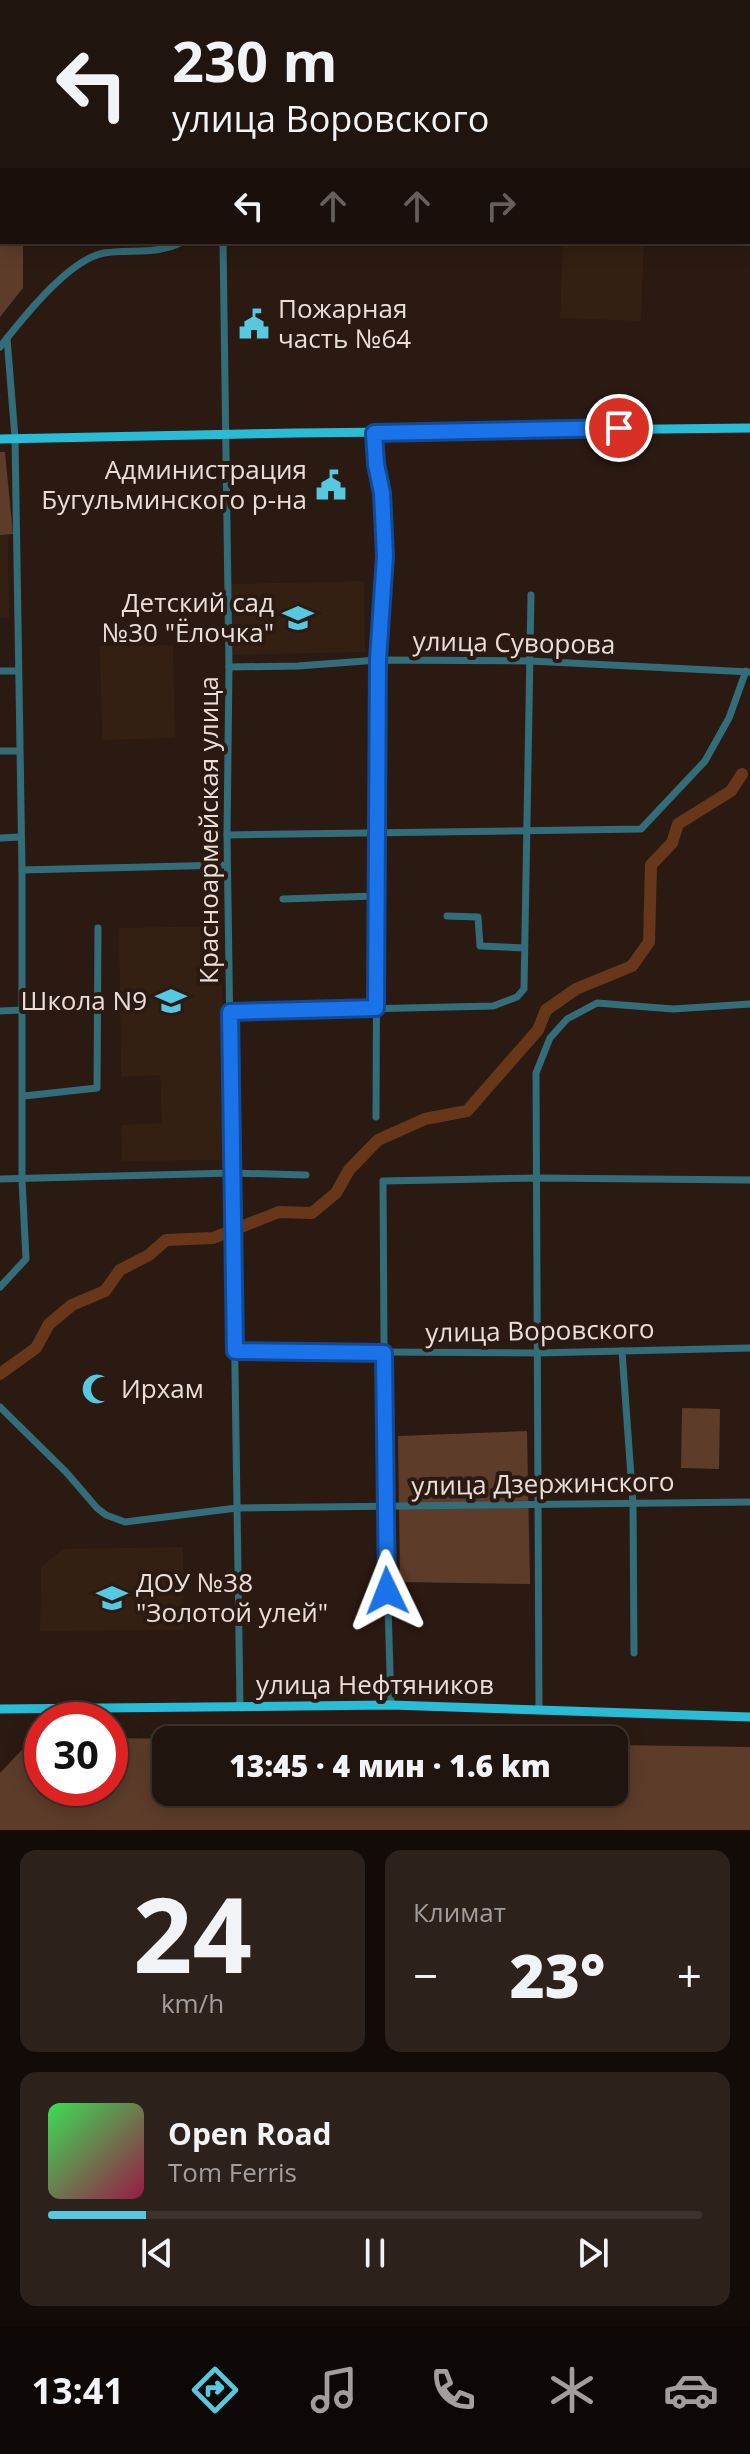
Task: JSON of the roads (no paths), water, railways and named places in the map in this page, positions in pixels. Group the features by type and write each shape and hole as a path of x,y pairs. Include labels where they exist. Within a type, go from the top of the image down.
{"main road":[{"path":"0,439 750,428"},
{"name":"улица Нефтяников","path":"0,1709 391,1705 750,1717"}],"street":[{"path":"0,347 78,262 104,253 171,248 178,244"},
{"name":"Красноармейская улица","path":"223,244 229,667 227,865 240,1706"},
{"path":"0,1287 26,1259 22,1180 22,870 15,438 7,338"},
{"path":"374,433 382,493 385,556 378,660 376,1117"},
{"path":"230,1012 493,1006 517,997 524,989 531,595"},
{"name":"улица Суворова","path":"229,667 378,660 530,661 748,671"},
{"path":"0,671 18,671"},
{"path":"227,835 641,829 705,761 729,718 748,671"},
{"path":"0,751 19,751"},
{"path":"0,838 21,837"},
{"path":"22,870 227,865"},
{"path":"283,899 376,896"},
{"path":"447,916 478,917 480,946 524,948"},
{"path":"24,1096 97,1088 98,928"},
{"path":"539,1708 536,1073 550,1038 567,1019 597,1003 673,1009 750,1004"},
{"path":"0,1011 22,1010"},
{"path":"0,1179 232,1173 306,1175"},
{"path":"391,1705 385,1506 383,1181 537,1178 750,1180"},
{"name":"улица Воровского","path":"235,1351 537,1353 750,1348"},
{"path":"622,1351 633,1504 634,1653"},
{"name":"улица Дзержинского","path":"0,1407 66,1472 97,1508 125,1522 237,1508 750,1502"}],"waterway":[{"path":"0,1374 36,1348 49,1324 72,1305 105,1291 120,1270 149,1255 166,1240 213,1238 279,1212 312,1213 336,1193 349,1170 378,1140 425,1119 467,1111 538,1030 546,1010 576,989 632,966 649,942 651,865 672,843 678,824 731,791 742,774"}],"place":[{"name":"Пожарная часть №64","path":"254,324"},
{"name":"Администрация Бугульминского р-на","path":"331,485"},
{"name":"Детский сад №30 \"Ёлочка\"","path":"298,618"},
{"name":"Школа N9","path":"171,1001"},
{"name":"Ирхам","path":"97,1389"},
{"name":"ДОУ №38 \"Золотой улей\"","path":"112,1598"}]}
